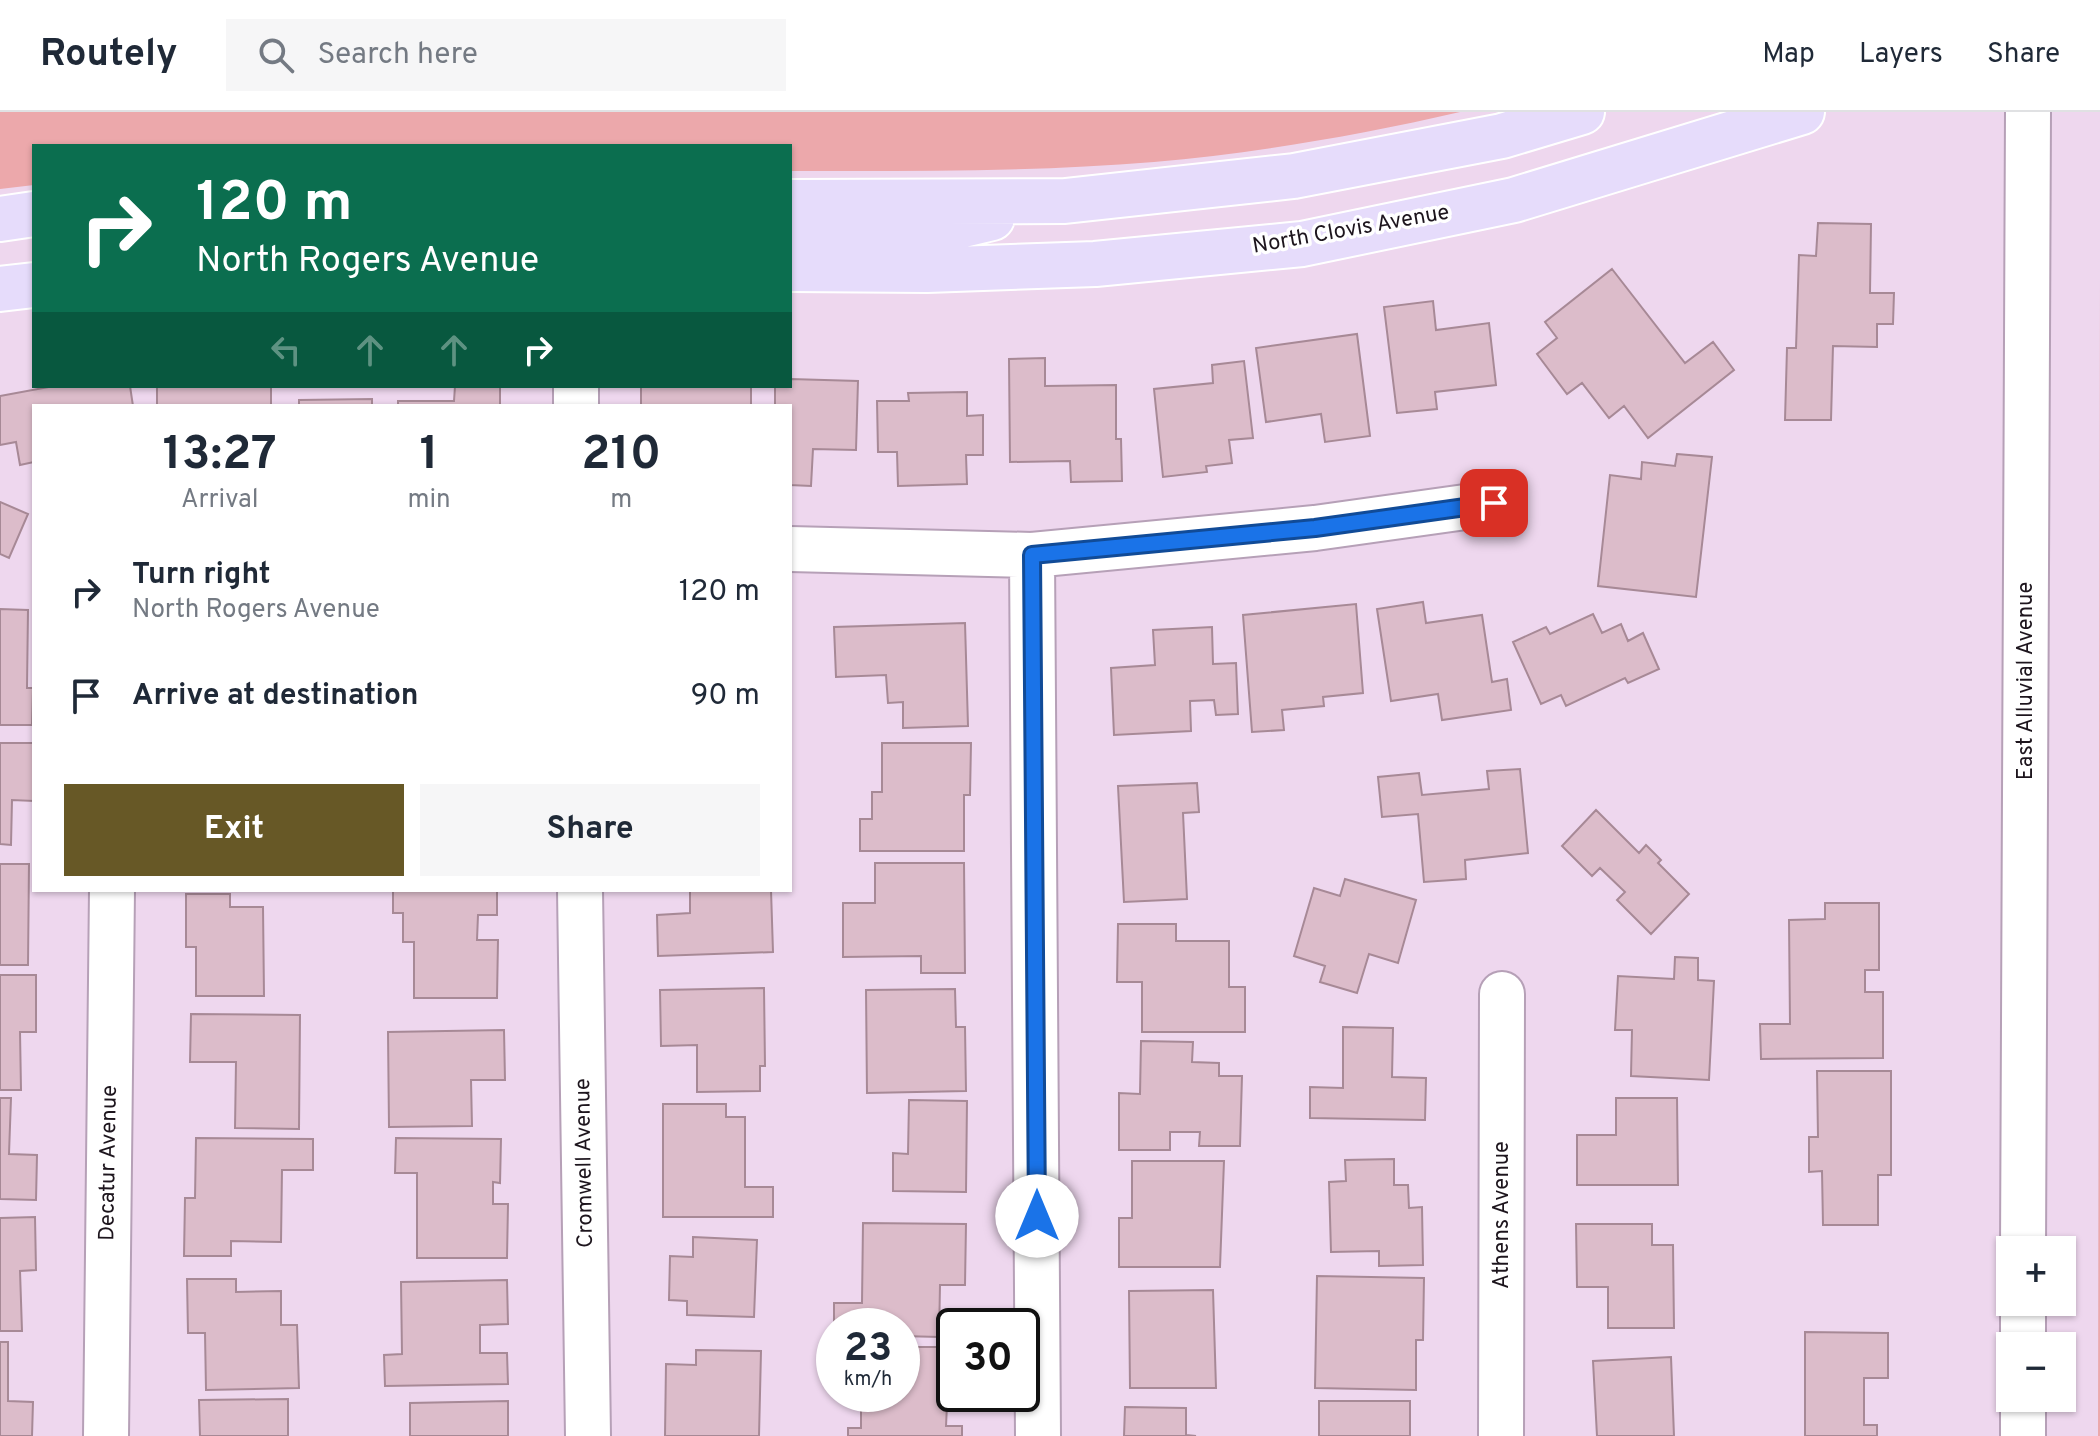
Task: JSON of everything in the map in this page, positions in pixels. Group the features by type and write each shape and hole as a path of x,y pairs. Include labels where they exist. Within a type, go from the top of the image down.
{"main road":[{"path":"792,202 1065,201 1294,176 1502,136 1582,112"},
{"name":"North Clovis Avenue","path":"792,269 927,270 1095,264 1302,244 1514,200 1802,112"},
{"path":"792,235 929,233 1065,201"},
{"path":"0,219 32,214"},
{"path":"0,289 32,285"}],"street":[{"name":"East Alluvial Avenue","path":"2023,1236 2028,112"},
{"path":"792,549 1032,555 1315,528 1494,503"},
{"path":"1032,555 1038,1436"},
{"name":"Decatur Avenue","path":"106,1436 112,892"},
{"name":"Cromwell Avenue","path":"580,892 588,1436"},
{"name":"Athens Avenue","path":"1501,1436 1502,994"},
{"path":"2023,1412 2023,1436"}],"shaded area":[{"path":"0,112 1460,112 1346,136 1231,154 1154,162 1018,169 792,171 792,144 32,144 32,185 0,189"},
{"path":"2100,277 2100,1436 2098,1436"}],"building":[{"path":"1818,223 1871,224 1870,293 1894,293 1893,324 1877,324 1877,347 1833,346 1831,420 1785,420 1787,348 1796,348 1799,255 1816,256"},
{"path":"1612,269 1685,363 1713,342 1734,370 1648,438 1624,406 1609,418 1582,383 1567,394 1537,354 1557,338 1545,322"},
{"path":"1433,301 1436,330 1489,323 1496,385 1435,392 1437,409 1397,413 1384,307"},
{"path":"1357,334 1370,436 1325,442 1321,414 1266,422 1256,348"},
{"path":"1045,358 1045,386 1116,385 1116,439 1121,439 1122,481 1071,482 1070,461 1010,462 1009,359"},
{"path":"1244,361 1253,438 1229,440 1232,463 1206,466 1207,472 1163,477 1154,389 1213,383 1212,365"},
{"path":"792,379 858,381 856,450 813,449 811,486 792,485 792,404 775,404 775,388 792,388"},
{"path":"43,388 130,388 133,404 32,404 32,462 20,465 16,442 0,445 0,396"},
{"path":"157,388 271,388 271,404 157,404"},
{"path":"455,388 500,388 500,404 398,404 398,401 454,401"},
{"path":"641,388 751,388 751,404 641,404"},
{"path":"967,392 967,416 983,415 983,455 966,455 967,484 898,486 897,452 878,452 877,401 909,401 908,393"},
{"path":"372,399 372,404 299,404 299,400"},
{"path":"1677,454 1712,457 1696,597 1598,586 1610,475 1641,479 1642,462 1675,466"},
{"path":"0,502 28,514 9,558 0,554"},
{"path":"1423,602 1426,623 1482,615 1492,682 1507,679 1511,710 1442,720 1438,694 1391,701 1377,609"},
{"path":"1356,604 1363,693 1323,697 1324,706 1282,710 1284,730 1252,732 1243,615"},
{"path":"0,609 28,610 27,688 32,688 32,725 0,725"},
{"path":"1593,614 1602,633 1621,624 1628,641 1643,633 1659,669 1628,683 1625,678 1566,706 1561,695 1541,704 1513,642 1546,627 1550,634"},
{"path":"965,623 968,726 903,728 903,702 888,703 886,675 836,677 834,627"},
{"path":"1212,627 1213,664 1236,663 1238,714 1216,715 1214,700 1190,701 1191,731 1114,735 1111,668 1155,665 1153,630"},
{"path":"0,743 32,743 32,801 12,800 11,845 0,844"},
{"path":"882,743 971,743 970,795 964,795 964,851 860,851 860,819 872,819 872,792 882,792"},
{"path":"1520,769 1528,853 1465,860 1466,879 1424,882 1418,814 1382,817 1378,777 1419,773 1422,795 1489,789 1487,771"},
{"path":"1197,783 1199,812 1183,813 1187,899 1124,902 1118,786"},
{"path":"1596,810 1639,853 1646,845 1661,860 1658,863 1689,894 1651,934 1617,900 1625,892 1600,868 1592,876 1562,846"},
{"path":"875,863 964,863 965,973 921,973 921,956 843,957 843,903 875,903"},
{"path":"0,864 29,864 28,965 0,965"},
{"path":"1345,879 1416,900 1398,963 1369,954 1357,993 1320,982 1325,966 1294,956 1314,888 1340,896"},
{"path":"393,892 497,892 497,915 478,915 477,940 498,940 497,998 414,998 414,942 403,942 403,913 393,913"},
{"path":"690,892 771,892 773,952 658,956 657,915 690,913"},
{"path":"186,894 230,894 230,907 263,907 264,996 196,996 196,947 186,947"},
{"path":"1825,903 1879,903 1879,970 1865,970 1865,992 1883,992 1883,1058 1761,1059 1760,1024 1790,1024 1789,920 1825,919"},
{"path":"1118,924 1176,924 1176,941 1229,941 1229,987 1245,987 1245,1032 1142,1032 1142,982 1117,982"},
{"path":"1675,957 1698,958 1698,980 1714,981 1709,1080 1631,1076 1632,1030 1615,1030 1618,976 1674,979"},
{"path":"0,975 36,975 36,1032 20,1032 21,1090 0,1090"},
{"path":"764,988 765,1066 760,1066 760,1091 697,1092 697,1045 661,1046 660,990"},
{"path":"955,989 956,1027 965,1027 966,1091 867,1093 866,990"},
{"path":"191,1014 300,1015 299,1129 235,1128 236,1062 190,1062"},
{"path":"1343,1027 1393,1028 1392,1077 1426,1078 1425,1120 1310,1118 1310,1087 1343,1088"},
{"path":"504,1030 505,1080 471,1080 472,1126 389,1127 388,1032"},
{"path":"1141,1041 1193,1042 1192,1062 1219,1063 1219,1076 1242,1076 1240,1146 1199,1146 1200,1132 1170,1132 1170,1150 1119,1150 1119,1093 1140,1094"},
{"path":"1817,1071 1891,1071 1891,1175 1878,1175 1878,1225 1823,1225 1822,1171 1809,1172 1809,1137 1818,1137"},
{"path":"0,1098 11,1098 9,1154 37,1155 36,1200 0,1199"},
{"path":"1616,1098 1677,1098 1678,1185 1577,1185 1577,1135 1616,1135"},
{"path":"909,1100 967,1101 966,1192 893,1191 893,1153 908,1154"},
{"path":"663,1104 726,1104 726,1117 745,1117 745,1187 773,1187 773,1217 663,1217"},
{"path":"196,1138 313,1139 313,1170 282,1170 281,1242 231,1241 231,1256 184,1256 185,1198 195,1198"},
{"path":"396,1138 501,1139 500,1183 493,1182 493,1204 508,1204 507,1258 417,1258 417,1173 395,1173"},
{"path":"1394,1159 1394,1185 1408,1185 1409,1208 1422,1207 1423,1265 1379,1266 1379,1251 1331,1252 1329,1182 1346,1181 1345,1160"},
{"path":"1132,1161 1224,1161 1220,1267 1119,1267 1119,1218 1132,1218"},
{"path":"35,1217 36,1270 20,1271 22,1331 0,1331 0,1218"},
{"path":"863,1223 966,1224 965,1285 940,1285 936,1337 920,1336 920,1308 834,1308 834,1303 862,1303"},
{"path":"1576,1224 1652,1224 1652,1245 1673,1245 1674,1328 1608,1328 1608,1287 1577,1287"},
{"path":"693,1237 757,1240 754,1317 687,1315 687,1301 669,1300 670,1256 693,1257"},
{"path":"1317,1276 1424,1278 1423,1340 1416,1340 1416,1390 1315,1388"},
{"path":"187,1279 236,1279 236,1292 281,1291 281,1325 297,1325 299,1388 206,1390 205,1333 188,1333"},
{"path":"507,1280 508,1324 480,1325 480,1353 507,1353 508,1384 385,1386 384,1355 402,1354 401,1282"},
{"path":"1213,1290 1216,1388 1130,1388 1129,1291"},
{"path":"1805,1332 1888,1333 1888,1378 1864,1378 1864,1425 1877,1425 1877,1436 1805,1436"},
{"path":"0,1342 8,1342 8,1401 33,1402 32,1436 0,1436"},
{"path":"920,1347 936,1347 936,1412 947,1412 946,1426 962,1426 962,1436 848,1436 848,1428 861,1428 861,1412 920,1412"},
{"path":"696,1350 761,1351 759,1436 665,1436 666,1364 696,1365"},
{"path":"1671,1357 1674,1436 1597,1436 1593,1361"},
{"path":"288,1399 288,1436 200,1436 199,1400"},
{"path":"508,1401 508,1436 410,1436 410,1403"},
{"path":"1319,1401 1410,1401 1410,1436 1319,1436"},
{"path":"1125,1407 1186,1408 1186,1435 1196,1436 1124,1436"}],"route":[{"path":"1037,1216 1032,555 1315,528 1494,503"}]}
